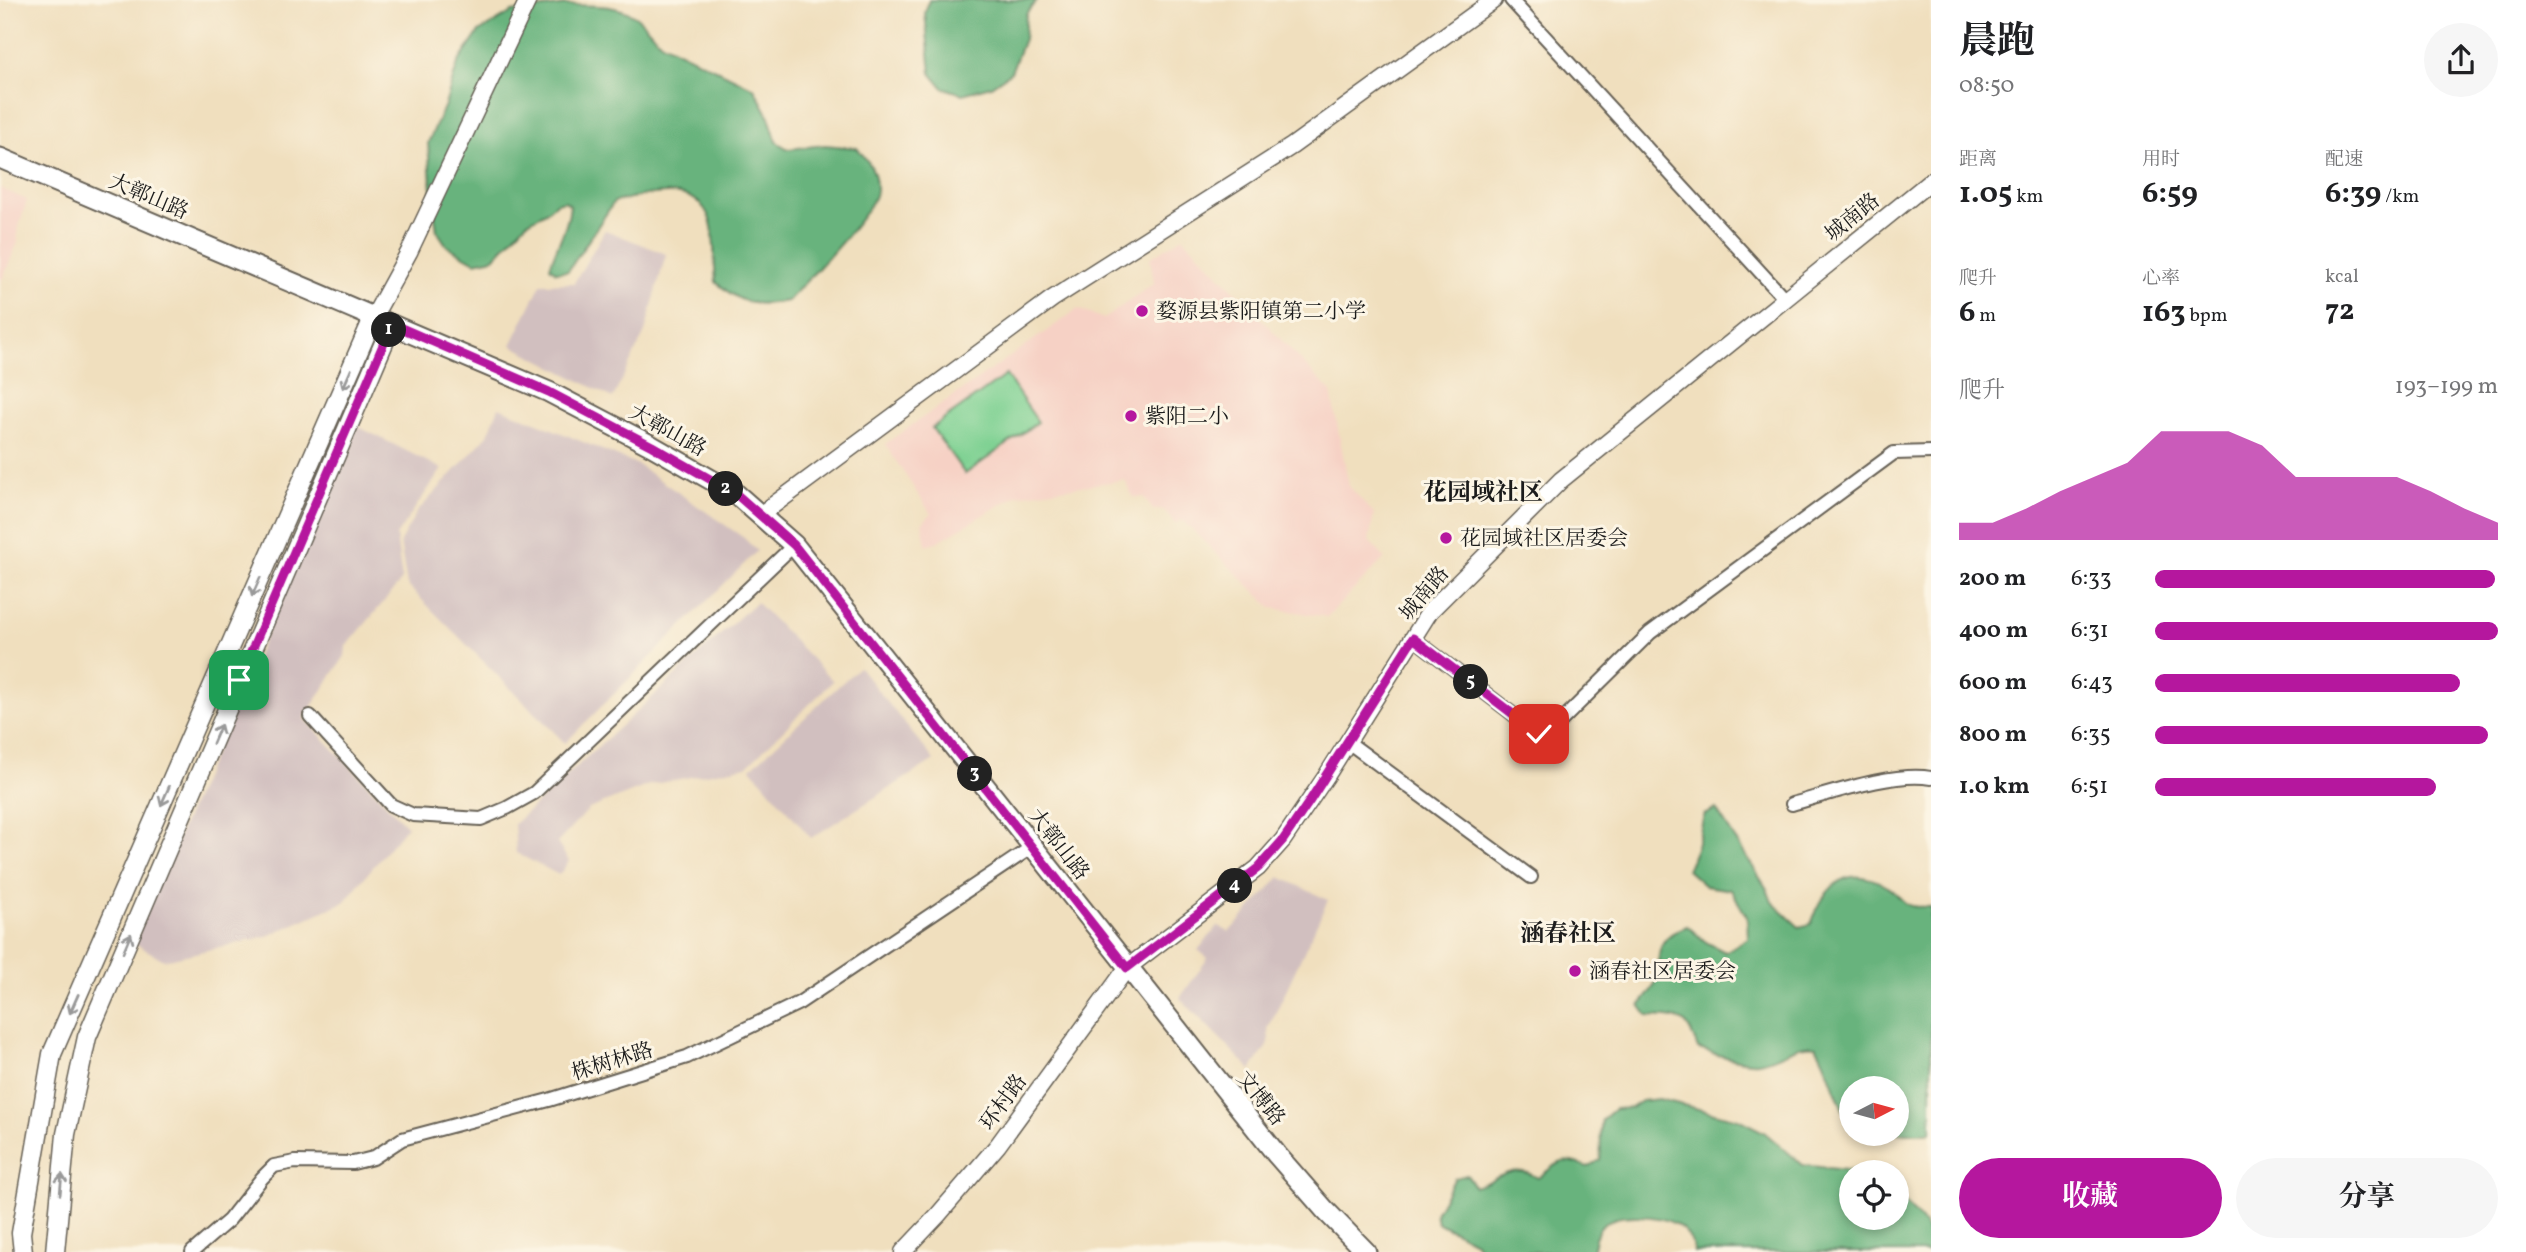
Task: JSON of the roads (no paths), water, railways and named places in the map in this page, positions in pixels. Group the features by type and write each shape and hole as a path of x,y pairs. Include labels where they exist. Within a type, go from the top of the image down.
{"main road":[{"name":"大鄣山路","path":"0,158 561,398 736,494 794,545 1127,968"},
{"path":"23,1252 21,1233 52,1054 383,320"},
{"path":"55,1252 66,1134 87,1037 383,320"},
{"name":"文博路","path":"1127,968 1277,1154 1325,1210 1366,1252"}],"street":[{"path":"383,320 409,252 528,0"},
{"path":"760,515 1052,299 1292,146 1494,0"},
{"path":"1511,0 1785,299"},
{"name":"城南路","path":"1127,968 1258,868 1283,840 1430,611 1561,480 1931,181"},
{"path":"1413,638 1539,734 1548,734 1650,633 1849,486 1894,453 1931,452"},
{"path":"310,716 391,805 413,815 481,818 508,808 534,793 794,545"},
{"path":"1348,742 1531,877"},
{"path":"1792,804 1878,782 1923,776 1931,778"},
{"name":"株树林路","path":"192,1252 229,1220 274,1166 295,1162 354,1163 373,1158 402,1139 549,1100 687,1057 799,1003 1032,847"},
{"name":"环村路","path":"902,1252 998,1145 1127,968"}],"place":[{"name":"婺源县紫阳镇第二小学","path":"1142,311"},
{"name":"紫阳二小","path":"1131,416"},
{"name":"花园域社区居委会","path":"1446,538"},
{"name":"涵春社区居委会","path":"1575,971"}],"district":[{"name":"花园域社区","path":"1483,492"},
{"name":"涵春社区","path":"1568,933"}]}
